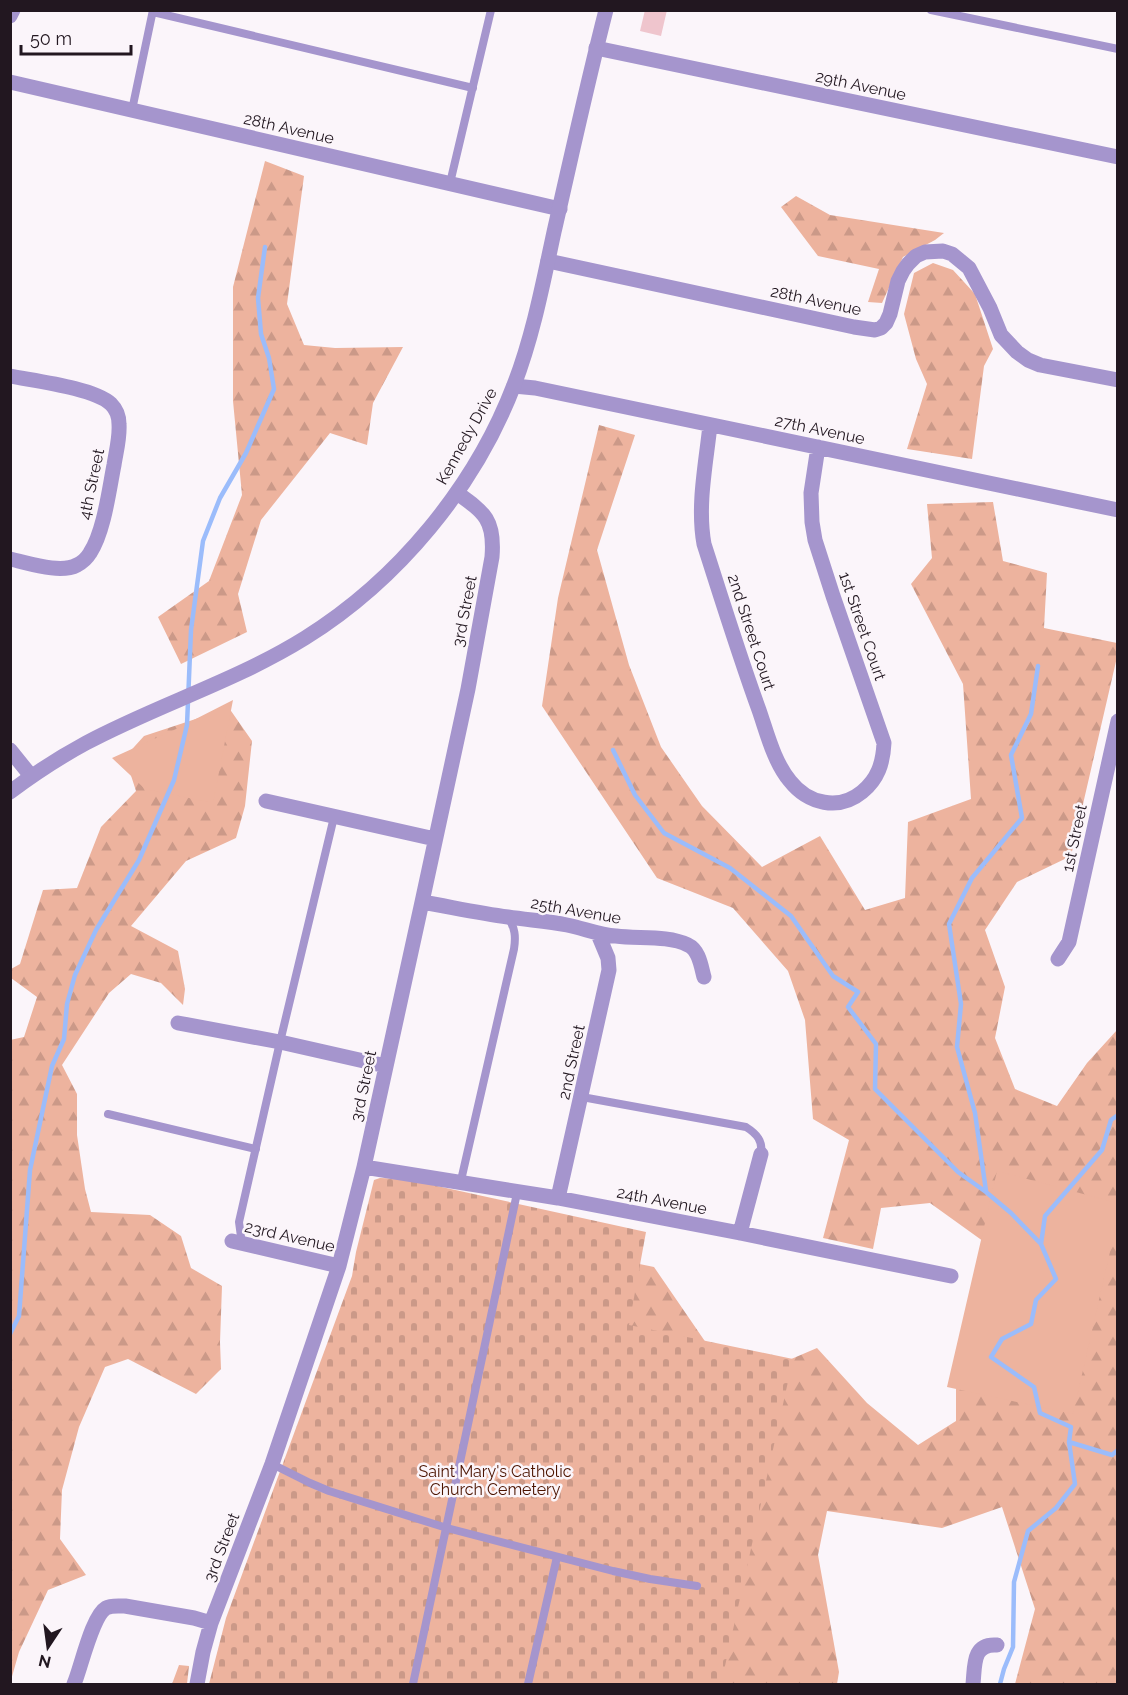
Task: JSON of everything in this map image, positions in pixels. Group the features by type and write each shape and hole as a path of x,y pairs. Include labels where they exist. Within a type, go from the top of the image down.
{"street":[{"path":"10,16 13,10"},
{"name":"Kennedy Drive","path":"10,792 31,776 84,744 261,663 306,638 384,577 420,540 457,493 498,423 514,386 548,261 606,10"},
{"name":"29th Avenue","path":"596,48 1118,157"},
{"name":"28th Avenue","path":"10,82 560,209"},
{"name":"28th Avenue","path":"548,261 875,330 886,323 898,281 908,264 916,256 926,252 943,251 952,254 969,268 1001,335 1017,352 1040,365 1118,380"},
{"name":"4th Street","path":"10,376 85,391 105,399 118,415 119,437 107,505 97,539 84,560 70,568 61,569 10,559"},
{"name":"27th Avenue","path":"514,386 535,388 1118,510"},
{"name":"2nd Street Court","path":"710,425 700,514 704,544 768,736 780,767 799,791 830,803 848,801"},
{"name":"1st Street Court","path":"818,447 811,493 815,540 884,743 882,765 876,776 867,788 848,801"},
{"name":"3rd Street","path":"197,1684 211,1623 272,1464 339,1266 364,1167 422,902 468,689 493,549 490,523 485,515 457,493"},
{"name":"1st Street","path":"1058,959 1069,942 1118,721"},
{"path":"10,750 31,776"},
{"path":"266,801 435,839"},
{"name":"25th Avenue","path":"422,902 568,925 598,934 618,937 652,937 689,945 699,959 704,977"},
{"name":"2nd Street","path":"558,1198 609,970 608,958 598,934"},
{"path":"178,1023 280,1042 386,1066"},
{"path":"740,1233 761,1154"},
{"name":"24th Avenue","path":"364,1167 558,1198 951,1276"},
{"name":"23rd Avenue","path":"237,1242 339,1266"},
{"path":"74,1684 96,1622 106,1608 134,1607 211,1623"},
{"path":"973,1684 979,1648 984,1645 997,1645"}],"lane":[{"path":"450,183 491,10"},
{"path":"931,10 1118,49"},
{"path":"132,110 153,11 473,88"},
{"path":"237,1242 239,1222 280,1042 334,817"},
{"path":"462,1183 514,949 516,936 508,917"},
{"path":"582,1097 746,1127 759,1137 762,1146 761,1154"},
{"path":"108,1114 256,1149"},
{"path":"413,1684 517,1192"},
{"path":"272,1464 329,1491 447,1528 650,1579 697,1586"},
{"path":"528,1684 557,1557"}],"green space":[{"path":"265,161 304,176 287,304 304,345 335,348 403,347 373,403 367,445 330,433 261,520 238,594 247,632 181,664 158,617 209,581 242,495 233,401 233,287"},
{"path":"796,196 830,215 944,233 903,257 882,303 868,302 879,269 818,256 781,207"},
{"path":"933,263 953,270 975,294 993,349 984,366 972,459 907,449 927,384 916,359 904,314 914,273"},
{"path":"599,425 635,435 597,550 629,665 661,747 702,806 762,867 820,836 865,910 905,898 908,822 971,799 963,684 911,584 932,558 927,504 993,502 1003,561 1047,573 1044,628 1117,643 1117,657 1071,856 1017,882 985,930 1005,987 995,1038 1015,1089 1057,1106 1087,1063 1117,1030 1117,1684 1015,1684 1035,1609 1002,1507 942,1528 827,1511 818,1555 839,1672 837,1684 689,1684 618,1392 620,1260 654,1267 713,1353 749,1377 817,1348 867,1403 918,1445 956,1421 956,1372 994,1249 930,1203 881,1208 873,1249 823,1238 849,1140 813,1119 805,1020 788,971 733,908 657,878 542,706 558,598"},
{"path":"233,700 213,803 145,789 112,758 176,729"},
{"path":"229,708 252,741 245,806 236,838 186,861 131,926 178,951 185,989 183,1005 161,983 131,974 109,993 62,1065 77,1094 77,1135 91,1212 150,1215 181,1236 191,1268 222,1286 221,1369 196,1394 128,1359 105,1367 79,1427 62,1490 60,1539 86,1575 48,1590 19,1652 11,1680 10,1040 24,1037 37,997 11,978 11,969 20,964 43,890 77,888 101,827 136,791 125,757 144,736"},
{"path":"997,1171 1117,1203 1117,1221 1073,1414 947,1387"},
{"name":"Saint Mary's Catholic Church Cemetery","path":"380,1178 405,1179 646,1232 629,1325 793,1359 721,1684 209,1684 226,1618 352,1276 374,1180"},
{"path":"179,1665 189,1666 187,1684 172,1684"}],"building":[{"path":"645,10 667,10 661,36 640,31"}],"waterway":[{"path":"10,1334 19,1316 30,1170 52,1066 64,1039 67,1004 75,975 96,930 139,860 174,780 187,725 191,630 203,541 220,498 246,453 274,389 269,358 261,334 258,298 265,247"},
{"path":"986,1191 975,1113 957,1047 961,1004 949,924 972,878 1022,818 1011,755 1031,714 1038,666"},
{"path":"613,750 635,795 664,833 730,868 791,916 833,976 858,992 848,1007 876,1044 875,1089 958,1172 1011,1213 1041,1244"},
{"path":"1000,1684 1013,1647 1014,1582 1028,1531 1056,1508 1075,1484 1069,1442 1071,1427 1040,1413 1034,1387 991,1357 1002,1339 1031,1324 1036,1300 1056,1279 1041,1244 1045,1216 1102,1150 1111,1120 1118,1115"},
{"path":"1069,1442 1112,1455 1118,1450"}]}
